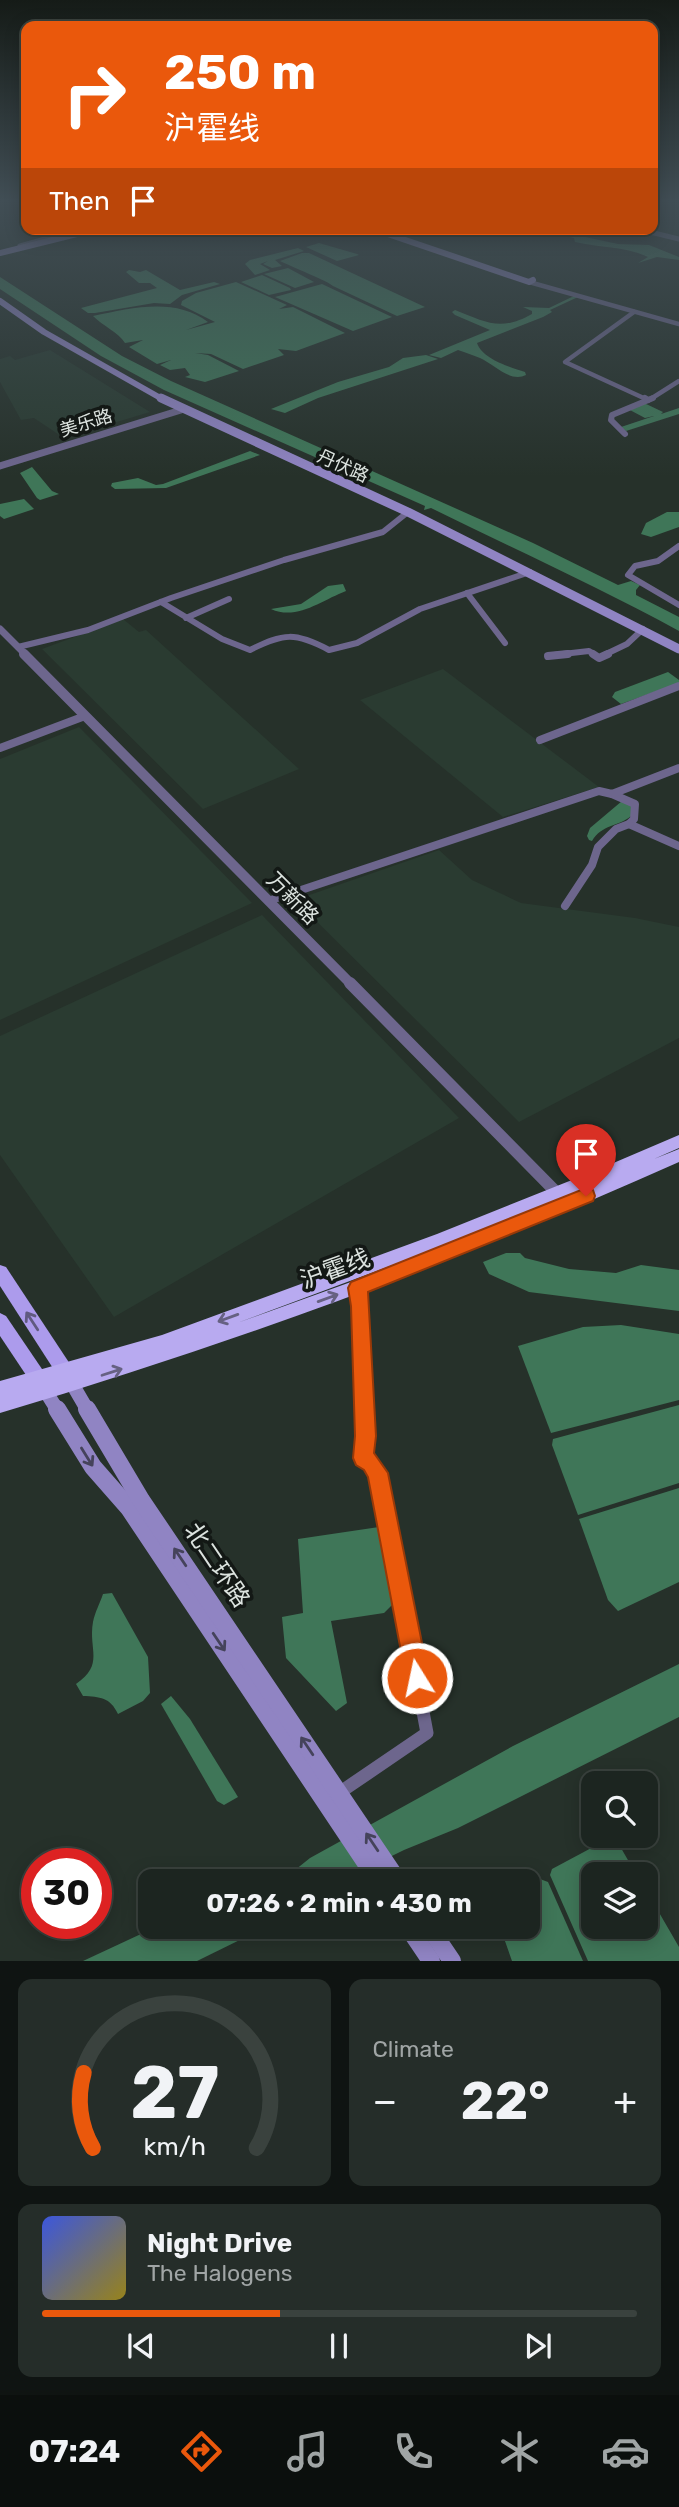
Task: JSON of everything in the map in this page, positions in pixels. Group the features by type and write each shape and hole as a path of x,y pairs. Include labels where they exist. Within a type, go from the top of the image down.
{"highway":[{"name":"沪霍线","path":"69,1378 443,1240 679,1141"},
{"name":"沪霍线","path":"0,1389 42,1385 226,1335 357,1288 612,1186 679,1155"},
{"name":"沪霍线","path":"0,1405 42,1385"}],"main road":[{"name":"丹伏路","path":"0,302 44,332 181,410 408,512 679,649"},
{"name":"北二环路","path":"0,1272 69,1378 141,1500 339,1802 372,1869"},
{"name":"北二环路","path":"0,1321 93,1467 129,1508 389,1869"},
{"path":"416,1939 431,1961"},
{"path":"437,1939 452,1961"}],"street":[{"path":"569,294 679,324"},
{"path":"634,312 565,362 648,400"},
{"path":"625,434 610,417 648,400 679,381"},
{"name":"美乐路","path":"0,466 181,410"},
{"path":"18,647 88,630 284,560 383,532 408,512"},
{"path":"679,546 658,561 635,566 628,575 679,605"},
{"path":"161,602 222,639 250,650 278,637 299,635 329,650 357,643 407,614 530,572"},
{"path":"467,593 505,643"},
{"path":"186,618 229,599"},
{"name":"万新路","path":"0,629 558,1194"},
{"path":"548,656 589,651 599,658 627,644 643,629"},
{"path":"540,740 679,686"},
{"path":"0,748 85,716"},
{"path":"612,793 679,768"},
{"path":"268,901 599,791 612,793 635,804 634,819 616,829 597,847 592,865 565,906"},
{"path":"629,824 679,846"},
{"path":"339,1802 427,1733 378,1473 371,1462 363,1458 366,1436 357,1288"}],"shaded area":[{"path":"7,294 26,294 122,356 171,381 533,543 618,585 631,581 640,585 636,595 679,617 679,631 431,508 424,510 425,506 164,390 101,356"},
{"path":"136,294 187,294 170,304 154,303 95,313 88,313 81,308"},
{"path":"195,294 262,294 287,305 279,309 293,307 345,333 296,351 278,349 284,355 243,369 211,354 195,353 208,355 239,371 205,382 185,377 190,375 185,368 170,370 160,365 171,360 157,364 129,347 143,340 125,343 93,316 138,308 167,307 182,309 208,322 186,330 215,322 181,305 182,301"},
{"path":"288,294 342,294 392,317 353,331 275,297"},
{"path":"349,294 396,294 425,307 397,316"},
{"path":"576,295 578,297 550,310 552,312 543,317 477,343 490,358 525,372 526,375 508,375 480,358 458,350 441,358 429,355 490,330 455,315 452,312 455,310 493,323 511,323 532,314 532,311 523,307 549,308"},
{"path":"50,350 150,412 64,438 34,418 21,420 0,382 0,359 10,356 15,360"},
{"path":"426,355 438,359 318,398 285,413 271,409 338,382 389,367 403,358"},
{"path":"644,403 663,412 661,414 679,408 679,414 626,431 621,427 654,416 645,418 628,409"},
{"path":"250,451 260,455 166,488 115,489 111,486 112,483 138,478 156,485 163,484"},
{"path":"32,467 52,491 59,494 40,500 37,498 20,473"},
{"path":"24,499 34,509 4,519 0,516 0,504"},
{"path":"667,512 679,512 679,527 651,537 641,534 646,523"},
{"path":"343,584 346,591 309,608 290,613 271,609 301,604 328,586"},
{"path":"123,619 139,632 146,630 299,769 203,809 42,649"},
{"path":"443,669 599,787 503,817 360,700"},
{"path":"668,672 679,680 679,683 621,704 612,697 615,692"},
{"path":"79,727 252,903 0,1020 0,759"},
{"path":"622,801 631,805 631,816 600,831 592,841 589,840 587,836 590,828"},
{"path":"439,850 472,880 521,903 635,918 679,927 679,1038 519,1122 295,900"},
{"path":"262,915 459,1118 114,1317 0,1155 0,1036"},
{"path":"506,1253 520,1253 525,1258 569,1269 616,1273 641,1265 679,1270 679,1311 529,1292 489,1274 483,1262"},
{"path":"621,1325 679,1334 679,1400 551,1433 518,1346 583,1327"},
{"path":"679,1405 679,1483 578,1515 552,1445 553,1439"},
{"path":"679,1488 679,1582 618,1611 608,1600 579,1519"},
{"path":"379,1527 398,1599 384,1613 331,1621 347,1703 336,1711 286,1658 282,1617 303,1613 298,1539"},
{"path":"112,1593 148,1657 150,1693 143,1701 118,1714 112,1704 104,1699 83,1696 76,1684 85,1677 93,1663 92,1632 96,1611 103,1594"},
{"path":"679,1664 679,1717 458,1828 365,1869 296,1869 310,1858 513,1746"},
{"path":"171,1696 190,1719 238,1797 224,1805 217,1801 161,1704"},
{"path":"591,1848 621,1848 629,1862 581,1862 581,1939 658,1939 658,1911 679,1947 679,1961 588,1961 550,1875 552,1869"},
{"path":"540,1879 548,1882 583,1961 512,1961 504,1939 540,1939"},
{"path":"138,1935 138,1939 242,1939 197,1961 83,1961"}],"route":[{"path":"417,1678 378,1473 371,1462 363,1458 366,1436 357,1288 586,1196"}]}
